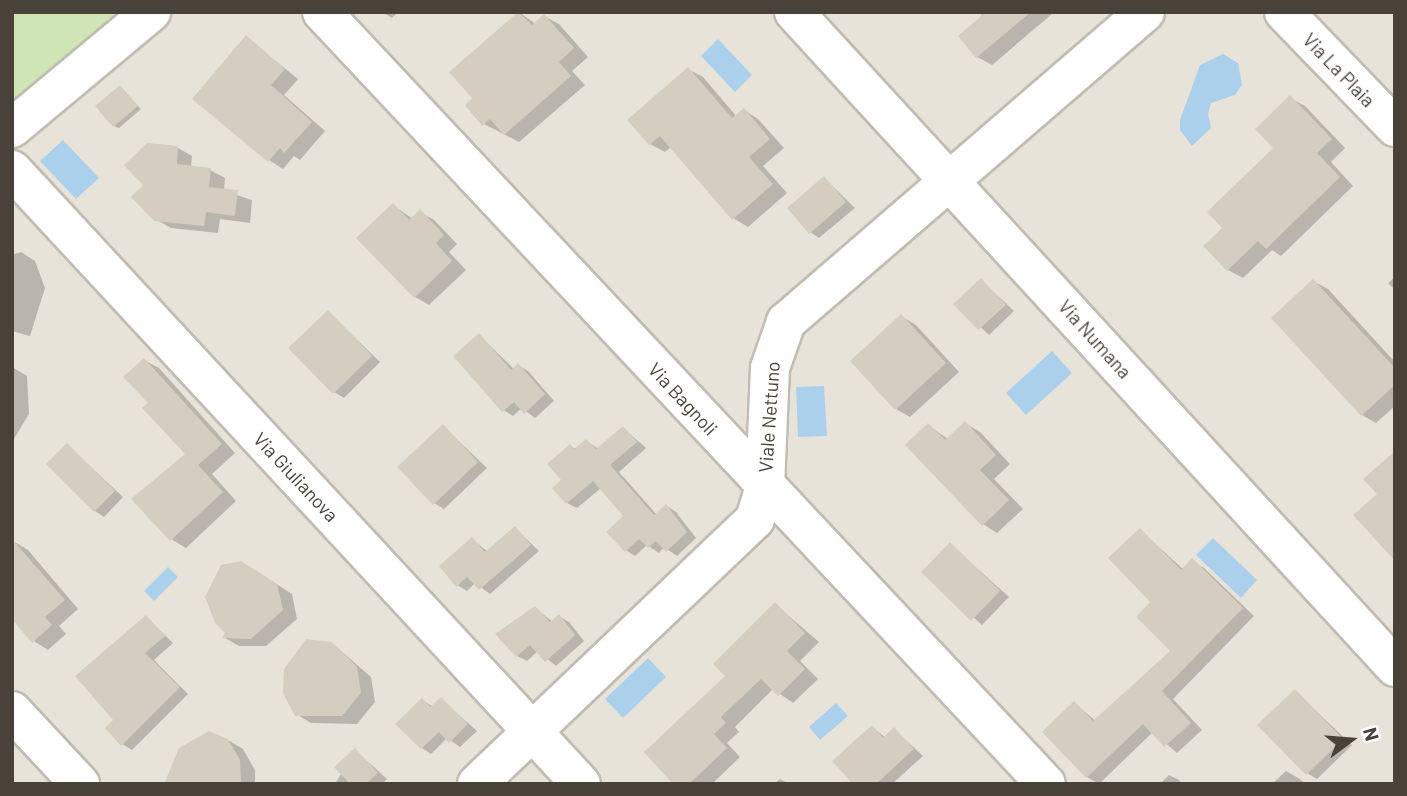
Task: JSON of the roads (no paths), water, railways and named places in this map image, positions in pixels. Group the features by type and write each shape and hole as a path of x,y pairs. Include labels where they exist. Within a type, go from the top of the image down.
{"street":[{"path":"12,128 151,12"},
{"name":"Via Bagnoli","path":"322,12 1046,784"},
{"name":"Via Numana","path":"794,12 1395,667"},
{"name":"Viale Nettuno","path":"477,784 751,524 765,487 770,369 781,328 948,179 1145,12"},
{"name":"Via La Plaia","path":"1284,12 1395,127"},
{"name":"Via Giulianova","path":"12,170 581,784"},
{"path":"12,712 80,784"}],"water":[{"path":"718,39 752,75 735,92 701,56"},
{"path":"1223,54 1238,63 1242,85 1235,95 1211,103 1208,114 1211,128 1192,146 1180,130 1180,120 1200,65"},
{"path":"63,140 99,178 76,199 40,161"},
{"path":"1052,351 1072,373 1026,415 1006,393"},
{"path":"824,386 827,436 798,437 796,387"},
{"path":"1213,538 1257,580 1241,598 1196,555"},
{"path":"168,567 178,577 154,601 144,591"},
{"path":"648,658 666,677 623,718 605,699"},
{"path":"836,703 848,716 820,740 809,727"}]}
